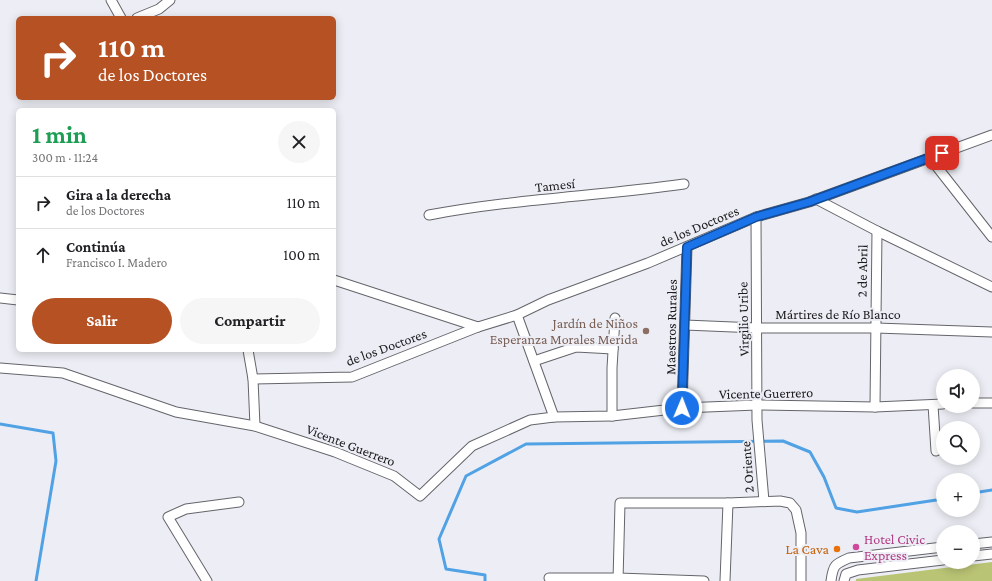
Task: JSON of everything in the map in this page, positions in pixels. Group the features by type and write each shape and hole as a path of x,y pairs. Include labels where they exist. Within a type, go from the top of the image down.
{"street":[{"path":"111,0 120,16"},
{"path":"142,16 158,9 170,0"},
{"name":"de los Doctores","path":"253,379 352,377 478,327 517,315 548,300 648,264 756,217 816,199 992,135"},
{"path":"930,158 992,237"},
{"name":"Tamesí","path":"429,215 462,209 630,192 684,184"},
{"path":"816,199 877,231 992,287"},
{"name":"Virgilio Uribe","path":"756,217 757,420"},
{"name":"2 de Abril","path":"874,407 877,231"},
{"name":"Maestros Rurales","path":"682,408 687,247"},
{"name":"de los Doctores","path":"336,281 478,327"},
{"path":"0,298 16,300"},
{"path":"517,315 554,417"},
{"path":"612,416 615,318"},
{"name":"Mártires de Río Blanco","path":"685,325 757,328 876,328 992,332"},
{"path":"534,361 576,347 613,349"},
{"path":"248,352 253,379 255,426"},
{"name":"Vicente Guerrero","path":"0,368 63,373 176,412 255,426 335,452 394,476 422,498 472,446 530,420 554,417 612,416 682,408 757,405 874,407 936,405"},
{"path":"980,403 992,403"},
{"path":"933,405 936,451"},
{"name":"2 Oriente","path":"757,420 764,501 780,501 790,503 796,510 800,533 801,581"},
{"path":"618,580 620,503 728,503 764,501"},
{"path":"207,581 168,517 186,509 239,502"},
{"path":"725,581 728,503"},
{"path":"980,543 992,542"},
{"path":"831,581 832,571 836,564 849,558 936,549"},
{"path":"921,550 923,562"},
{"path":"980,555 992,554"},
{"path":"845,578 858,570 936,561"},
{"path":"549,578 704,581"}],"green space":[{"path":"992,562 992,581 856,581 856,579 936,569 980,569 980,564"}],"waterway":[{"path":"0,424 53,433 56,461 36,581"},
{"path":"485,581 485,575 446,569 439,539 466,476 526,444 783,441 810,452 824,477 836,508 857,512 936,500"},
{"path":"980,492 992,490"}],"place":[{"name":"Jardín de Niños Esperanza Morales Merida","path":"646,331"},
{"name":"Hotel Civic Express","path":"856,547"},
{"name":"La Cava","path":"837,549"}],"route":[{"path":"682,408 687,247 756,217 809,202 942,153"}]}
